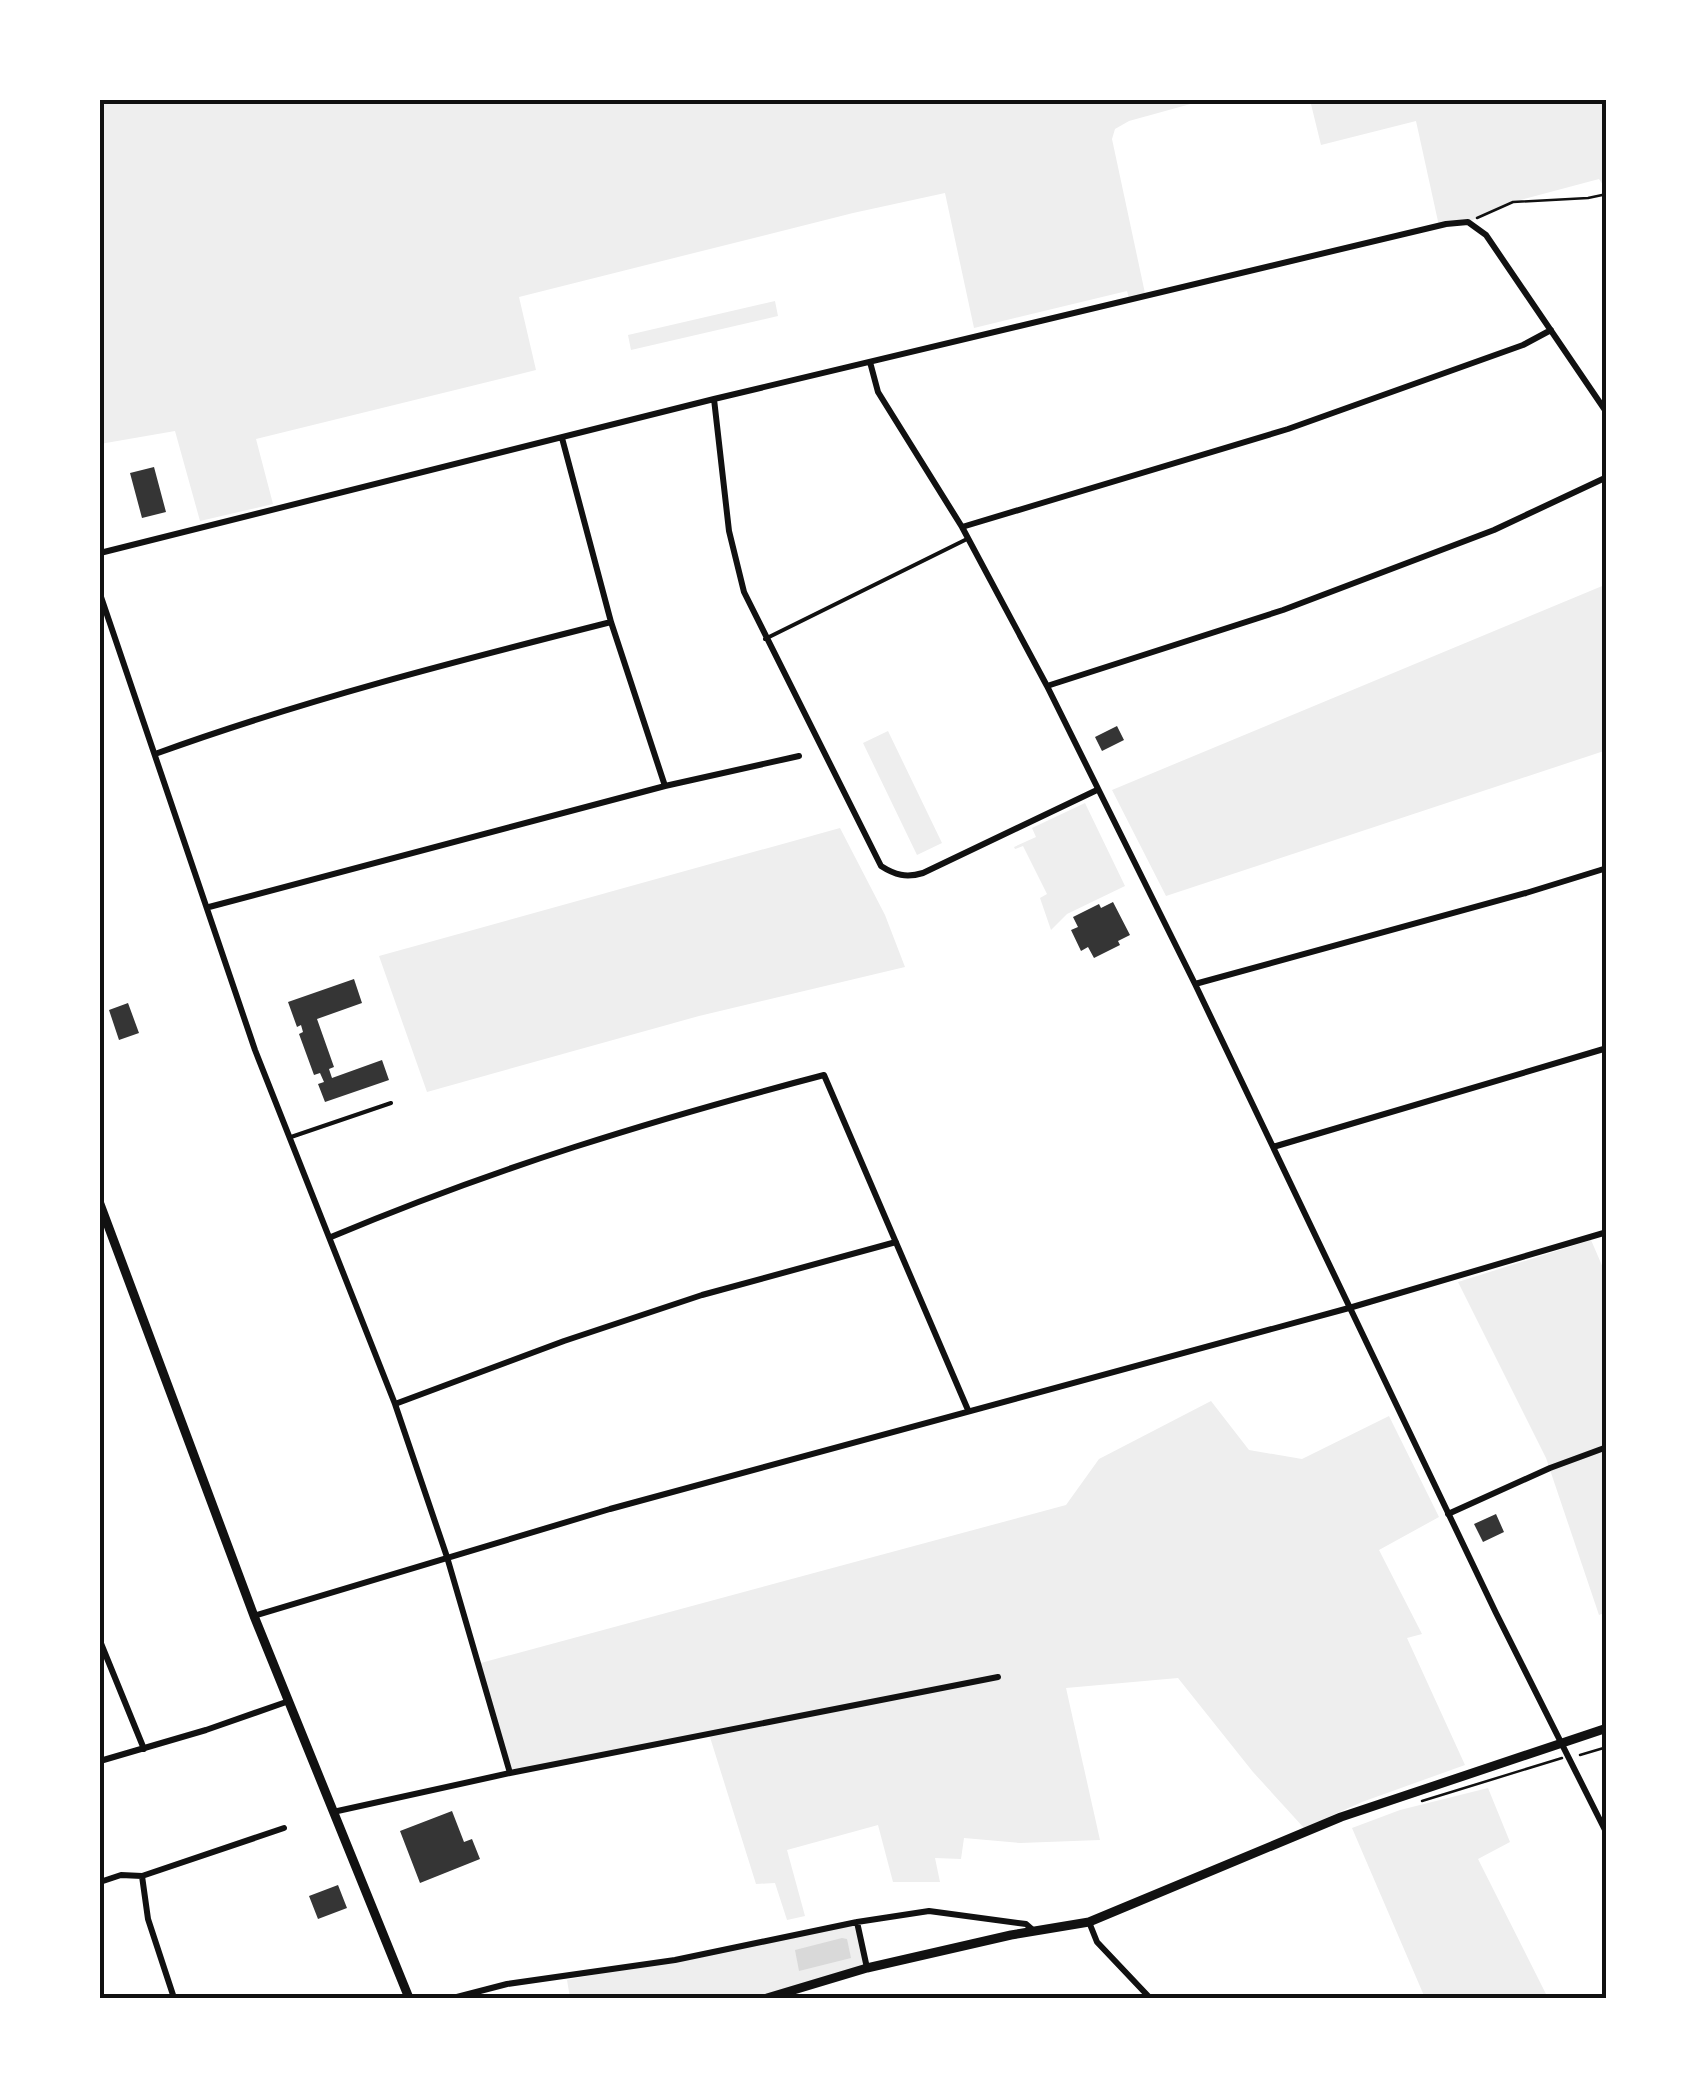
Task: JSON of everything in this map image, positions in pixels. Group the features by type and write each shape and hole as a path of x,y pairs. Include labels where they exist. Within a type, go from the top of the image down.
{"main road":[{"path":"100,1204 254,1616 409,1998"},
{"path":"767,1998 867,1968 1089,1922 1342,1817 1607,1728"}],"street":[{"path":"100,552 714,399 1446,224 1468,222 1486,235 1607,414"},
{"path":"962,527 1288,430 1523,345 1551,330"},
{"path":"870,362 878,392 962,527 1047,686 1607,1834"},
{"path":"714,399 735,566 765,639 881,866 910,877 922,873 1097,790"},
{"path":"562,438 611,622 666,786"},
{"path":"1047,686 1301,604 1494,530 1607,477"},
{"path":"100,594 255,1050 396,1404 447,1557 510,1774"},
{"path":"155,754 261,717 611,622"},
{"path":"208,907 666,786 799,756"},
{"path":"1195,984 1607,868"},
{"path":"1273,1147 1607,1048"},
{"path":"331,1238 502,1169 658,1119 824,1075 968,1410"},
{"path":"254,1616 447,1557 968,1410 1349,1308 1607,1232"},
{"path":"396,1404 702,1295 896,1242"},
{"path":"1448,1514 1607,1447"},
{"path":"100,1642 144,1748"},
{"path":"333,1812 998,1677"},
{"path":"100,1761 252,1716 289,1701"},
{"path":"100,1882 121,1875 142,1876 284,1828"},
{"path":"142,1876 148,1920 174,1998"},
{"path":"452,1998 507,1984 674,1960 857,1922 929,1912 1026,1924 1034,1931"},
{"path":"857,1922 867,1968"},
{"path":"1089,1922 1097,1942 1150,1998"}],"lane":[{"path":"765,639 967,538"},
{"path":"291,1138 390,1104"}],"path":[{"path":"1468,222 1513,202 1607,194"},
{"path":"1418,1802 1546,1764"}],"shaded area":[{"path":"100,100 1205,100 1129,121 1115,129 1112,139 1146,298 1130,302 1127,291 974,328 945,193 853,213 519,297 536,370 256,439 273,504 200,521 175,431 100,444"},
{"path":"1310,100 1607,100 1607,191 1599,179 1513,202 1468,222 1439,226 1416,121 1321,145"},
{"path":"775,301 778,316 631,350 628,335"},
{"path":"1607,584 1607,750 1166,896 1112,790"},
{"path":"888,731 942,843 917,855 863,743"},
{"path":"1085,803 1125,886 1067,914 1051,930 1040,898 1047,894 1023,846 1014,847 1036,837 1032,828"},
{"path":"840,828 885,915 905,967 699,1016 427,1092 379,956"},
{"path":"1591,1240 1607,1277 1607,1612 1599,1615 1546,1458 1458,1282"},
{"path":"1211,1401 1249,1450 1302,1459 1389,1416 1439,1517 1379,1550 1422,1634 1407,1638 1465,1765 1362,1802 1304,1828 1253,1772 1178,1678 1066,1688 1100,1840 1020,1843 964,1838 961,1859 935,1858 940,1882 893,1882 878,1825 787,1850 805,1916 787,1920 775,1883 756,1884 709,1734 510,1773 477,1664 1066,1505 1099,1459"},
{"path":"1488,1788 1510,1842 1478,1859 1548,1998 1425,1998 1352,1828 1400,1810"},
{"path":"857,1922 867,1968 767,1998 570,1998 567,1980"},
{"path":"847,1939 851,1958 799,1971 795,1950"}],"building":[{"path":"154,467 166,512 142,518 130,473"},
{"path":"1117,726 1124,740 1102,751 1095,737"},
{"path":"1113,902 1130,935 1118,941 1120,945 1094,958 1088,947 1081,951 1071,930 1078,927 1073,917 1099,904 1101,908"},
{"path":"354,979 362,1003 317,1019 334,1067 329,1069 332,1078 382,1060 389,1080 325,1102 318,1084 324,1082 320,1073 314,1075 299,1034 303,1032 301,1025 297,1027 288,1002"},
{"path":"128,1003 139,1033 119,1040 109,1010"},
{"path":"1496,1514 1504,1532 1483,1542 1474,1524"},
{"path":"452,1811 464,1842 472,1839 480,1859 420,1883 400,1831"},
{"path":"338,1885 347,1908 318,1919 309,1896"}]}
